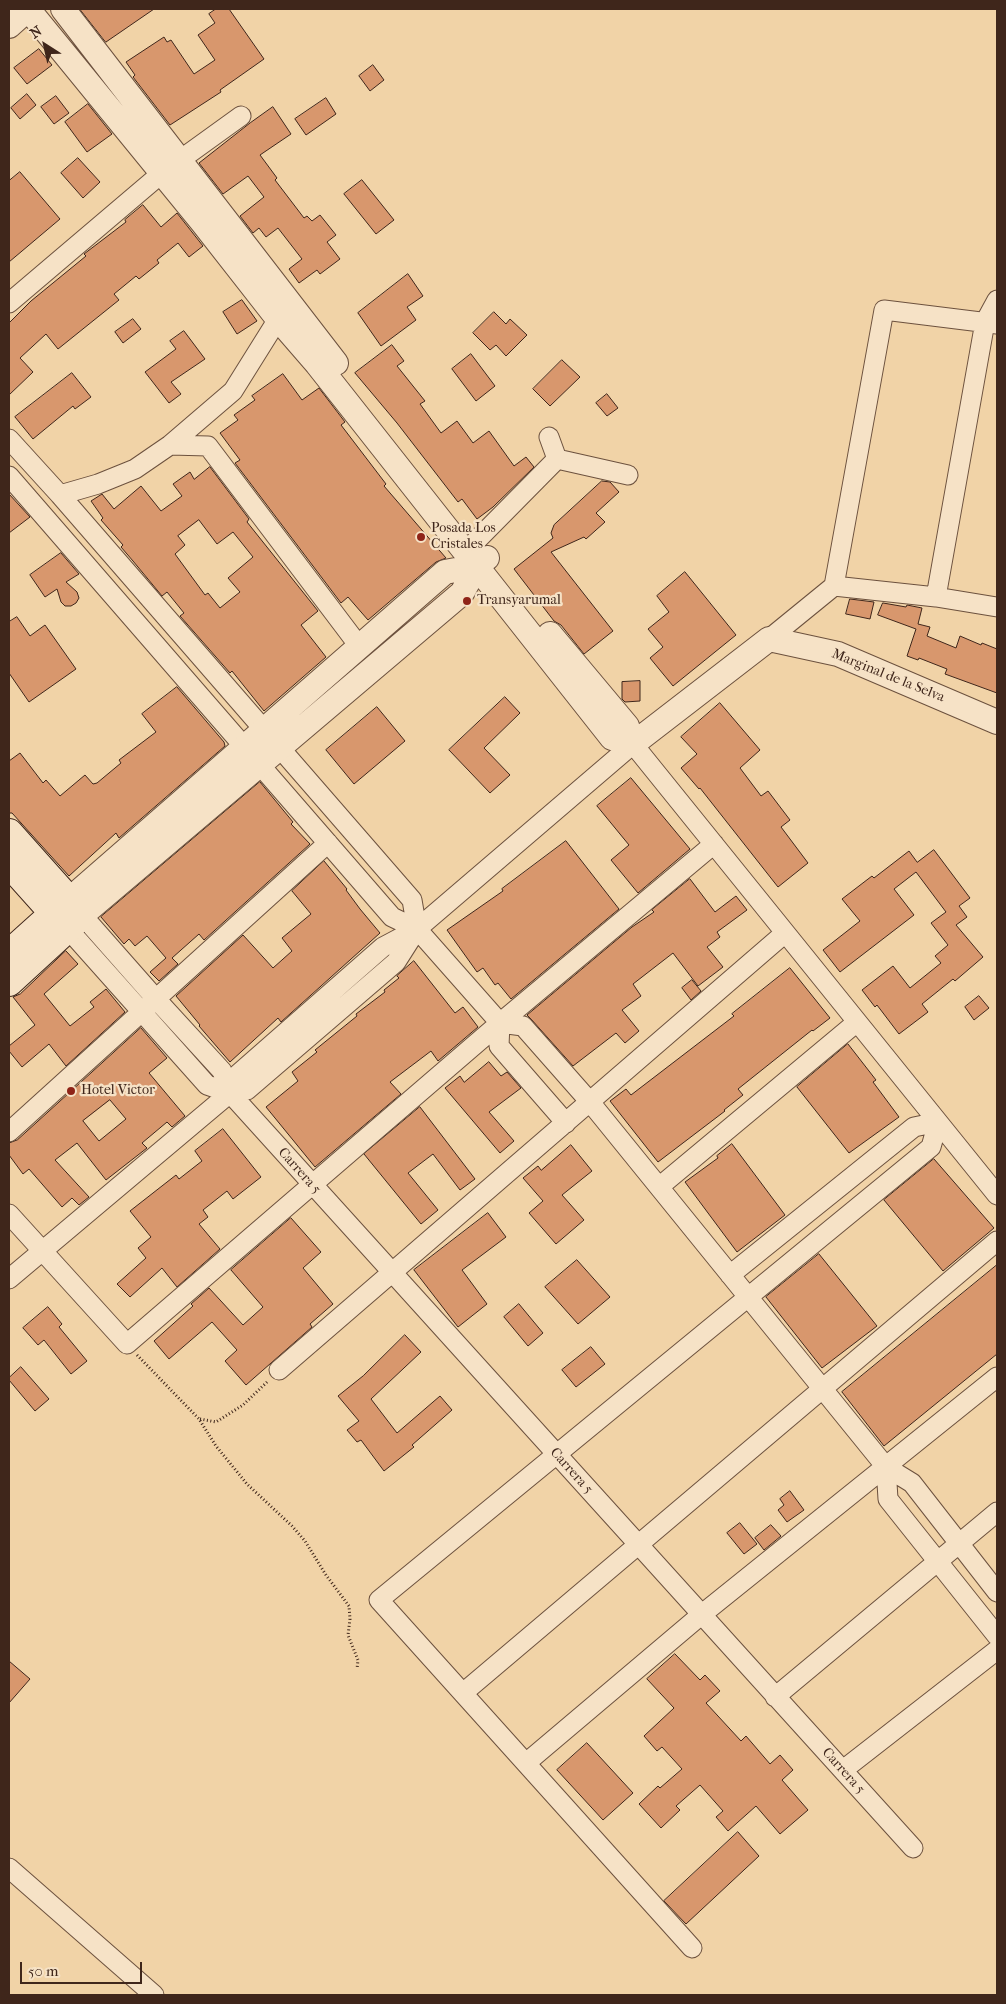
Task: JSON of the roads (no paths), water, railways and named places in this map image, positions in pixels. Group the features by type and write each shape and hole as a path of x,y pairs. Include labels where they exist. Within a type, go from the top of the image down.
{"main road":[{"name":"Carrera 5","path":"9,833 68,915"},
{"name":"Carrera 5","path":"9,863 68,915"},
{"path":"9,954 68,915"},
{"path":"9,982 68,915"}],"street":[{"path":"9,26 28,9 171,166 479,556 612,738 633,744 997,1195"},
{"path":"63,9 278,320 479,556"},
{"path":"9,303 171,166 241,116"},
{"path":"936,597 997,300"},
{"path":"9,1279 230,1093 236,1076 243,1069 383,947 416,929 633,744 834,586 884,310 991,323"},
{"path":"60,495 98,484 135,469 170,445 233,391 278,320"},
{"path":"549,437 557,459"},
{"path":"9,439 60,495 412,900 416,929"},
{"path":"170,445 208,446 359,646"},
{"path":"68,915 260,765 462,593 479,556 557,459"},
{"path":"557,459 628,475"},
{"path":"9,476 392,917 416,929 500,1022 523,1026 590,1102 886,1466 912,1483 997,1592"},
{"path":"68,915 244,747 359,646 445,572 479,556"},
{"path":"834,586 936,597 997,607"},
{"name":"Marginal de la Selva","path":"769,639 838,654 997,722"},
{"path":"9,1132 328,844"},
{"path":"9,1214 126,1344 313,1185 500,1022 714,844"},
{"name":"Carrera 5","path":"68,915 156,999 222,1071 230,1093 913,1848"},
{"name":"Carrera 5","path":"68,915 141,1012 207,1084 230,1093"},
{"path":"279,1370 785,933"},
{"path":"500,1022 499,1046 566,1123"},
{"path":"659,1187 857,1022"},
{"path":"730,1275 914,1127 938,1122"},
{"path":"692,1948 379,1600 931,1147 938,1122"},
{"path":"463,1694 997,1241"},
{"path":"526,1764 701,1615 997,1377"},
{"path":"886,1466 888,1499 997,1636"},
{"path":"775,1697 997,1512"},
{"path":"843,1770 997,1650"},
{"path":"9,1868 154,1995"}],"place":[{"name":"Posada Los Cristales","path":"421,537"},
{"name":"Transyarumal","path":"467,601"},
{"name":"Hotel Victor","path":"71,1091"}]}
